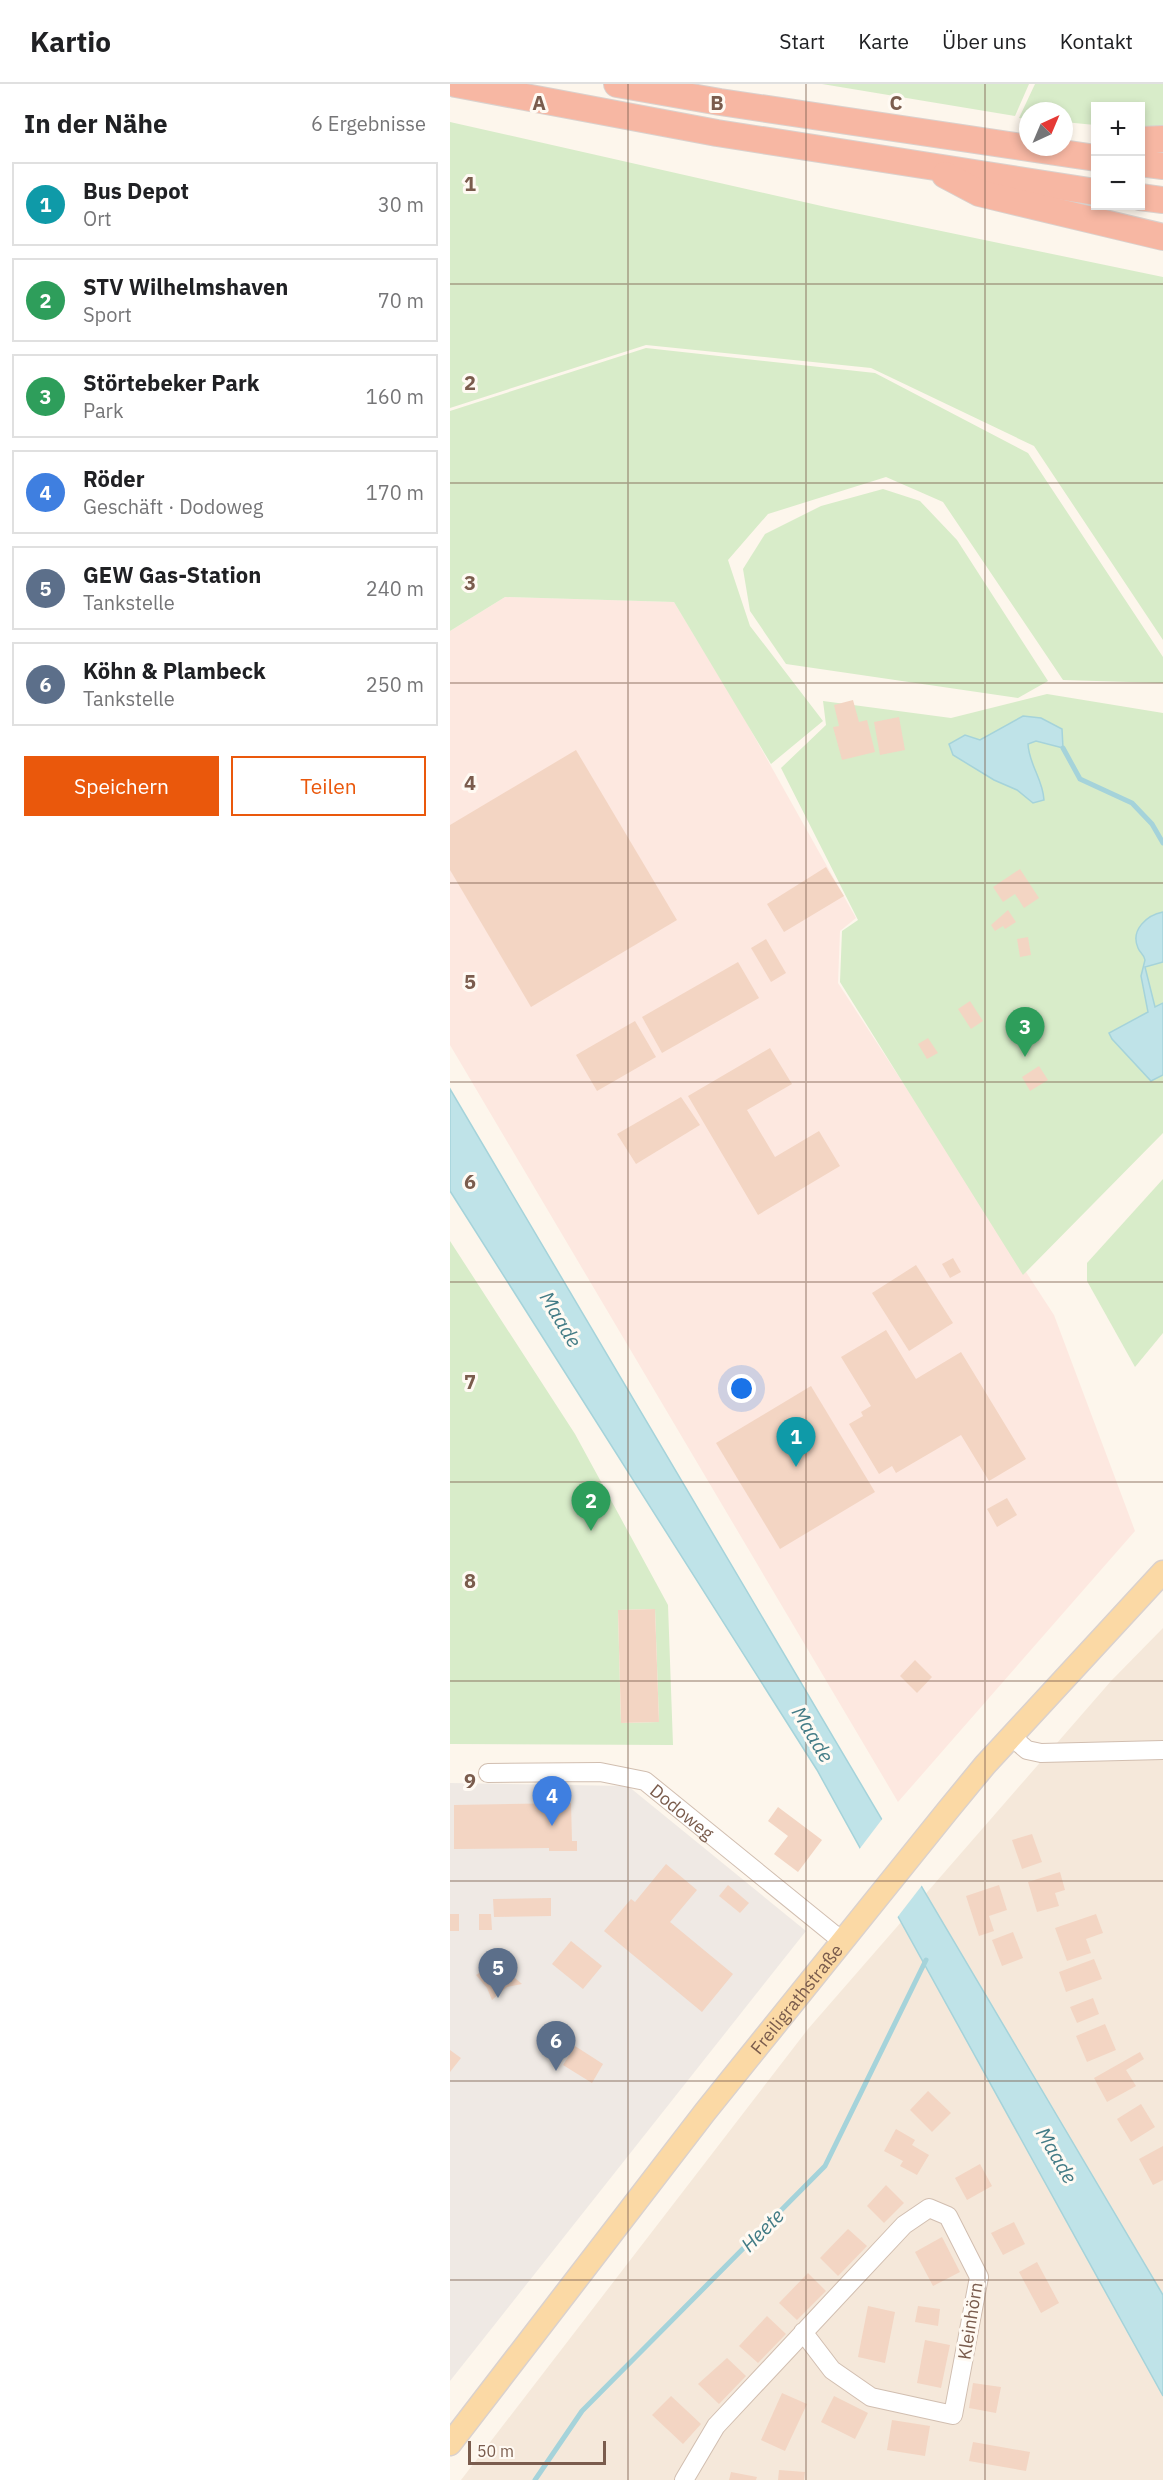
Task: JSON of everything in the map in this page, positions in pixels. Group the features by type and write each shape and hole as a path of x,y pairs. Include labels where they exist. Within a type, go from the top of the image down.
{"highway":[{"path":"456,84 717,133 1091,191"},
{"path":"617,84 1091,157"},
{"path":"976,141 1019,135"},
{"path":"1073,138 1091,140"},
{"path":"1145,140 1163,140"},
{"path":"1145,164 1163,166"},
{"path":"929,166 979,193 1163,237"},
{"path":"1145,198 1163,200"}],"main road":[{"name":"Freiligrathstraße","path":"450,2444 705,2112 929,1833 1012,1737 1163,1572"}],"street":[{"path":"1012,1737 1027,1750 1041,1754 1163,1750"},
{"name":"Dodoweg","path":"489,1773 600,1772 645,1781 842,1941"},
{"name":"Kleinhörn","path":"684,2480 716,2426 803,2332 904,2225 929,2208 948,2216 979,2277 953,2415 872,2397 832,2370 803,2332"}],"shaded area":[{"path":"505,597 674,602 739,709 856,918 840,931 838,983 1054,1315 1135,1531 898,1802 450,1045 450,631"},
{"path":"1163,1628 1163,2480 461,2480 808,2029 1111,1681"},
{"path":"450,1783 628,1786 806,1931 450,2381"}],"green space":[{"path":"822,84 1029,84 1021,102 1019,102 1015,116"},
{"path":"1035,84 1163,84 1163,127 1145,129 1145,102 1091,102 1091,125 1073,123 1073,102 1027,102"},
{"path":"450,122 826,207 1163,277 1163,640 1034,446 871,368 646,345 450,408"},
{"path":"646,348 875,373 1028,453 1163,657 1163,683 1063,680 943,502 886,477 768,514 728,560 750,626 823,721 771,764 674,602 505,597 450,631 450,411"},
{"path":"883,489 920,501 957,540 1048,681 1018,698 786,664 750,611 743,569 765,534 821,506"},
{"path":"1047,694 1163,713 1163,1133 1023,1275 840,982 842,931 858,920 781,768 826,725 823,701 951,718"},
{"path":"1163,1179 1163,1333 1135,1367 1087,1281 1087,1263"},
{"path":"450,1241 575,1434 668,1605 673,1745 450,1744","holes":["655,1609 659,1722 621,1723 618,1610"]}],"water":[{"path":"1023,716 1041,718 1062,729 1063,748 1036,741 1028,744 1044,800 1033,803 1017,790 994,780 953,755 949,744 965,735 980,740"},
{"path":"1163,912 1163,962 1145,967 1155,1007 1163,1003 1163,1075 1151,1081 1109,1033 1148,1012 1141,976 1145,960 1138,948 1136,935 1146,920"},
{"name":"Maade","path":"450,1089 1163,2295 1163,2396 817,1770 450,1191"}],"pier":[{"path":"883,1818 923,1884 896,1919 858,1851"}],"building":[{"path":"853,700 859,722 867,720 875,752 842,760 833,727 839,726 834,705"},
{"path":"899,717 905,750 880,755 874,722"},
{"path":"576,750 677,920 531,1007 450,870 450,825"},
{"path":"826,867 844,896 784,932 767,904"},
{"path":"1020,869 1039,898 1024,908 1015,894 1003,902 993,887"},
{"path":"1008,910 1016,922 1005,929 1003,926 995,931 991,925"},
{"path":"1028,937 1031,955 1020,957 1017,939"},
{"path":"766,939 786,973 771,982 751,948"},
{"path":"738,962 759,998 662,1053 642,1017"},
{"path":"970,1001 983,1021 971,1029 958,1009"},
{"path":"635,1021 656,1057 597,1091 576,1055"},
{"path":"928,1038 938,1053 927,1059 918,1044"},
{"path":"770,1048 792,1084 747,1110 775,1157 819,1131 840,1166 758,1215 688,1096"},
{"path":"1039,1066 1048,1080 1030,1091 1022,1077"},
{"path":"681,1097 700,1125 636,1164 617,1134"},
{"path":"953,1258 961,1272 950,1278 942,1264"},
{"path":"916,1265 953,1323 909,1351 872,1293"},
{"path":"886,1330 916,1379 961,1352 1026,1459 989,1481 961,1435 896,1473 892,1466 879,1474 849,1424 863,1416 861,1412 871,1406 841,1357"},
{"path":"811,1386 875,1492 780,1549 716,1443"},
{"path":"1007,1498 1017,1515 997,1527 987,1509"},
{"path":"655,1609 659,1722 621,1723 618,1610"},
{"path":"915,1660 932,1677 917,1693 900,1676"},
{"path":"571,1803 572,1841 577,1841 577,1851 549,1851 549,1848 454,1849 454,1805"},
{"path":"778,1807 822,1840 798,1872 774,1854 788,1836 768,1821"},
{"path":"1032,1834 1042,1862 1022,1869 1012,1840"},
{"path":"666,1864 697,1890 670,1922 733,1974 702,2012 604,1931 631,1899 635,1902"},
{"path":"1060,1872 1065,1890 1055,1893 1059,1906 1037,1912 1028,1882"},
{"path":"728,1885 749,1903 740,1913 719,1896"},
{"path":"999,1885 1007,1910 989,1916 994,1931 979,1936 966,1896"},
{"path":"551,1898 551,1916 494,1917 493,1899"},
{"path":"450,1914 459,1914 459,1931 450,1931"},
{"path":"479,1914 491,1914 492,1930 479,1930"},
{"path":"1096,1914 1103,1933 1086,1939 1091,1953 1067,1961 1055,1928"},
{"path":"1013,1932 1023,1958 1002,1966 992,1940"},
{"path":"571,1941 602,1966 583,1989 552,1964"},
{"path":"500,1955 509,1973 522,1984 507,1987 492,2000 487,1988 476,1975 492,1965"},
{"path":"1094,1959 1102,1979 1066,1992 1059,1972"},
{"path":"1093,1998 1099,2014 1077,2023 1070,2007"},
{"path":"1105,2024 1116,2050 1087,2062 1076,2036"},
{"path":"575,2046 603,2064 592,2083 563,2065"},
{"path":"450,2050 461,2058 450,2072"},
{"path":"1140,2052 1144,2059 1126,2070 1136,2086 1107,2102 1094,2078"},
{"path":"928,2091 951,2113 932,2132 910,2110"},
{"path":"1141,2104 1155,2127 1131,2142 1117,2119"},
{"path":"896,2129 915,2140 912,2145 929,2155 917,2175 900,2166 903,2161 884,2151"},
{"path":"1163,2146 1163,2180 1153,2185 1139,2159"},
{"path":"980,2164 992,2186 967,2200 955,2178"},
{"path":"886,2185 904,2203 884,2223 867,2206"},
{"path":"1014,2222 1025,2244 1003,2255 991,2233"},
{"path":"848,2229 867,2246 838,2276 820,2258"},
{"path":"942,2237 960,2272 933,2286 915,2252"},
{"path":"1037,2262 1059,2303 1041,2313 1019,2272"},
{"path":"808,2273 826,2291 797,2320 779,2303"},
{"path":"868,2306 895,2312 885,2363 858,2357"},
{"path":"918,2306 940,2309 938,2326 915,2322"},
{"path":"767,2316 786,2334 758,2363 739,2346"},
{"path":"925,2340 950,2345 941,2388 917,2383"},
{"path":"727,2358 746,2376 719,2404 698,2384"},
{"path":"973,2383 1001,2387 996,2413 969,2408"},
{"path":"782,2393 807,2404 785,2451 761,2440"},
{"path":"671,2396 701,2424 683,2444 652,2415"},
{"path":"834,2396 868,2413 855,2439 821,2422"},
{"path":"892,2420 930,2426 925,2456 887,2450"},
{"path":"973,2442 1030,2452 1026,2471 969,2461"},
{"path":"779,2470 805,2472 804,2480 778,2480"},
{"path":"731,2472 757,2477 756,2480 729,2480"}],"waterway":[{"path":"1063,748 1080,779 1132,803 1152,824 1163,843"},
{"name":"Heete","path":"535,2480 582,2411 825,2166 926,1960"}],"place":[{"name":"Störtebeker Park","path":"1025,1057"},
{"name":"Bus Depot","path":"796,1467"},
{"name":"STV Wilhelmshaven","path":"591,1531"},
{"name":"Röder","path":"552,1826"},
{"name":"GEW Gas-Station","path":"498,1998"},
{"name":"Köhn & Plambeck","path":"556,2071"}]}
